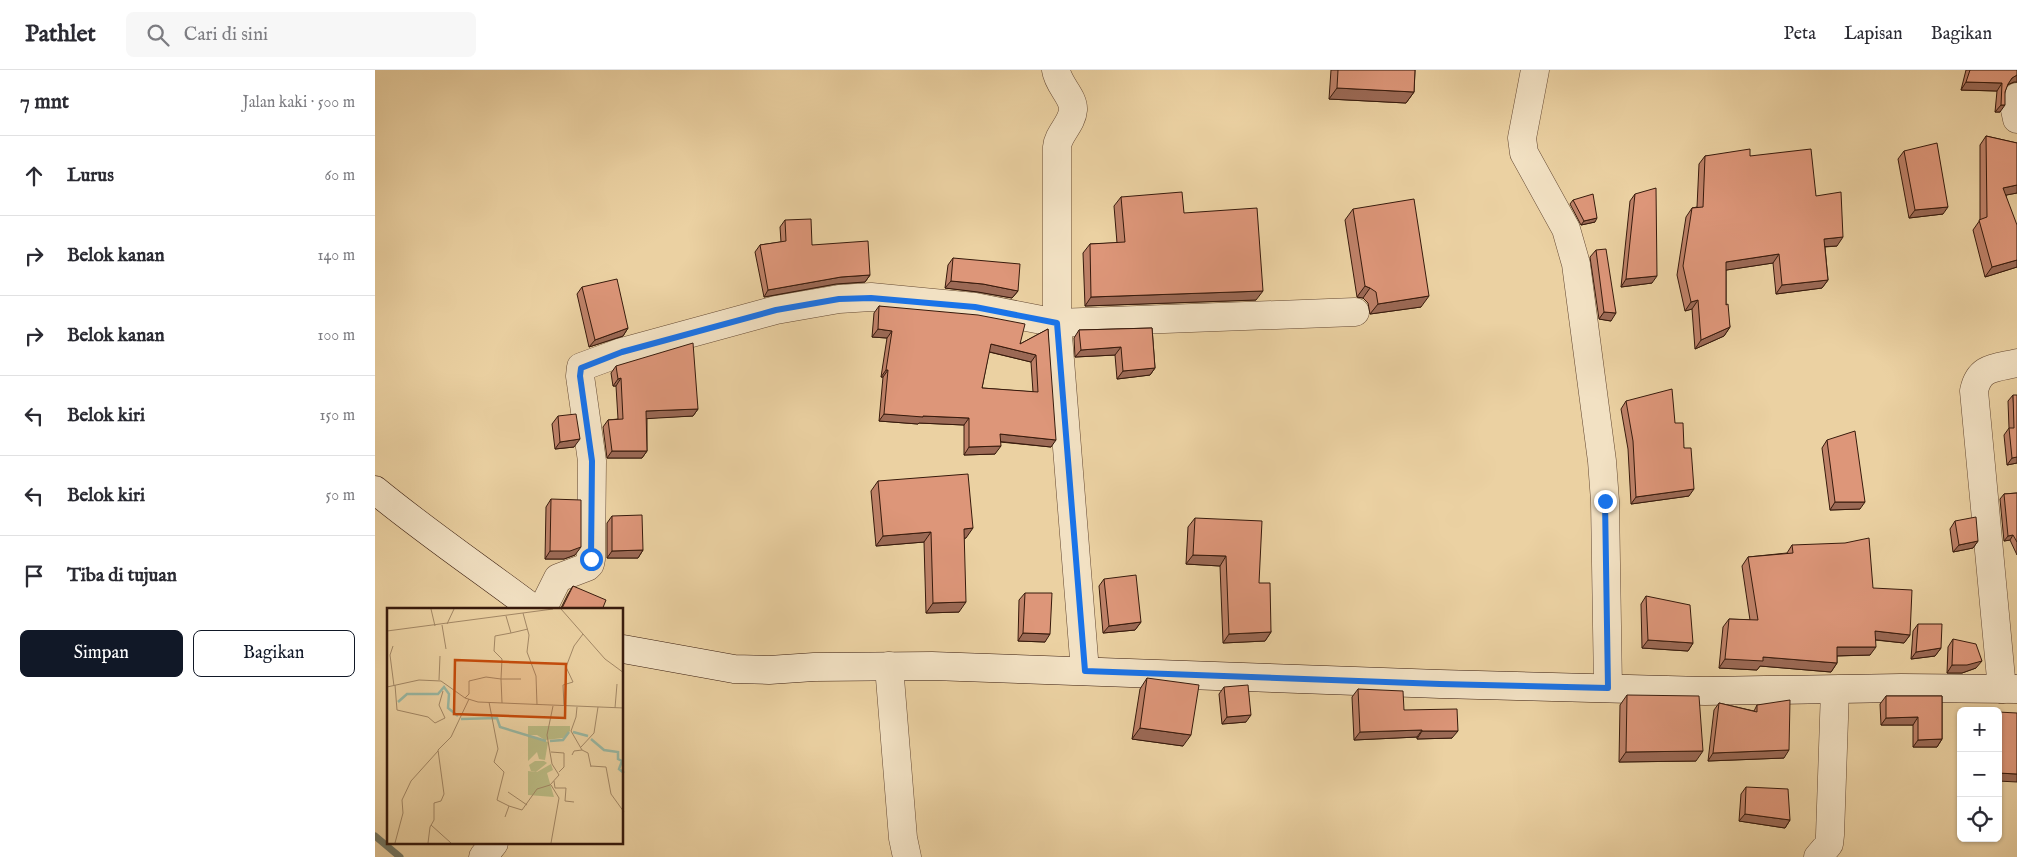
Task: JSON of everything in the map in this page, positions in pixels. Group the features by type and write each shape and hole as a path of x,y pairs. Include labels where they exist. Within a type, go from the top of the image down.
{"street":[{"path":"1056,70 1059,84 1073,104 1071,118 1057,142 1057,323 1085,671"},
{"path":"1535,70 1521,138 1524,153 1566,229 1576,264 1602,461 1605,501 1608,688"},
{"path":"2017,97 2014,105 2017,119"},
{"path":"544,608 559,578 587,567 591,559 592,461 580,376 581,368 622,352 767,313 839,299 871,298 975,307 1057,323 1355,312"},
{"path":"624,649 734,668 769,670 889,666 1705,691 1901,688 2009,689 1974,391 1976,380 1983,373 1992,368 2017,364"},
{"path":"375,490 532,608"},
{"path":"889,666 903,838 907,857"},
{"path":"1818,857 1829,844 1830,835 1835,690"},
{"path":"483,857 493,844"}],"building":[{"path":"1338,70 1415,70 1414,92 1337,88"},
{"path":"1970,70 2017,70 2017,75 2012,78 2005,92 2005,105 2001,105 2002,83 1966,82"},
{"path":"1986,136 2017,143 2017,185 2003,188 2017,225 2017,260 1992,267 1979,220 1987,217"},
{"path":"1937,143 1948,207 1915,210 1904,151"},
{"path":"1750,149 1750,156 1811,149 1816,196 1841,192 1843,237 1824,239 1828,280 1782,285 1779,254 1726,262 1726,305 1728,304 1730,327 1701,340 1698,300 1691,302 1683,266 1692,208 1703,207 1705,156"},
{"path":"1656,188 1657,276 1626,279 1635,194"},
{"path":"1182,192 1184,213 1257,208 1263,291 1091,297 1090,244 1125,242 1121,197"},
{"path":"1593,194 1597,218 1584,221 1573,200"},
{"path":"1414,199 1429,296 1378,304 1376,292 1365,286 1353,209"},
{"path":"811,219 812,245 868,241 870,275 841,277 768,290 760,245 786,241 785,220"},
{"path":"1606,249 1616,313 1604,312 1596,250"},
{"path":"953,258 1020,264 1018,291 983,284 951,281"},
{"path":"617,279 628,328 595,340 582,287"},
{"path":"879,306 978,315 1025,324 1020,344 1048,329 1056,440 1000,434 1001,446 969,447 969,418 884,414 888,370 886,370 892,331 878,329","holes":["991,344 1036,355 1038,392 982,388"]},
{"path":"1152,328 1155,368 1123,371 1121,347 1081,350 1079,330"},
{"path":"693,343 698,409 646,411 647,451 612,451 608,420 623,419 621,378 618,379 616,366"},
{"path":"1672,389 1675,423 1683,423 1684,448 1691,448 1694,489 1636,497 1633,441 1626,401"},
{"path":"2013,395 2017,395 2017,457 2012,458 2009,428 2014,428"},
{"path":"576,414 580,439 560,442 558,416"},
{"path":"1855,431 1865,502 1835,502 1827,440"},
{"path":"968,474 973,528 964,529 966,602 933,603 931,532 883,536 878,481"},
{"path":"2017,493 2017,542 2013,535 2008,536 2004,494"},
{"path":"551,499 581,500 581,547 570,551 550,551"},
{"path":"642,515 643,550 612,551 612,516"},
{"path":"1976,517 1978,541 1959,545 1955,521"},
{"path":"1195,518 1262,521 1259,583 1270,583 1271,632 1229,634 1226,556 1193,555"},
{"path":"1869,538 1873,588 1912,590 1910,635 1875,631 1876,647 1837,647 1837,663 1763,657 1763,661 1725,659 1729,619 1758,620 1748,557 1793,553 1792,545 1845,543"},
{"path":"1136,575 1141,622 1109,626 1104,579"},
{"path":"573,586 606,600 603,608 562,608"},
{"path":"1025,593 1052,593 1050,634 1023,633"},
{"path":"1646,596 1690,605 1693,643 1648,640"},
{"path":"1918,624 1942,624 1941,648 1916,652"},
{"path":"1953,639 1976,644 1982,661 1967,665 1952,665"},
{"path":"1147,678 1199,685 1191,735 1140,728"},
{"path":"1248,685 1251,715 1227,717 1224,687"},
{"path":"1358,689 1403,691 1404,710 1457,709 1458,731 1360,732"},
{"path":"1627,695 1699,696 1703,751 1626,752"},
{"path":"1886,696 1942,696 1942,739 1918,740 1918,717 1886,718"},
{"path":"1790,700 1789,750 1713,753 1719,703 1757,712 1757,705"},
{"path":"2002,712 2017,713 2017,774 2002,773"},
{"path":"1746,787 1788,789 1790,820 1745,814"}],"waterway":[{"path":"375,836 400,857"}],"route":[{"path":"591,559 592,461 580,376 581,368 622,352 776,310 839,299 871,298 975,307 1057,323 1085,671 1608,688 1605,501"}]}
